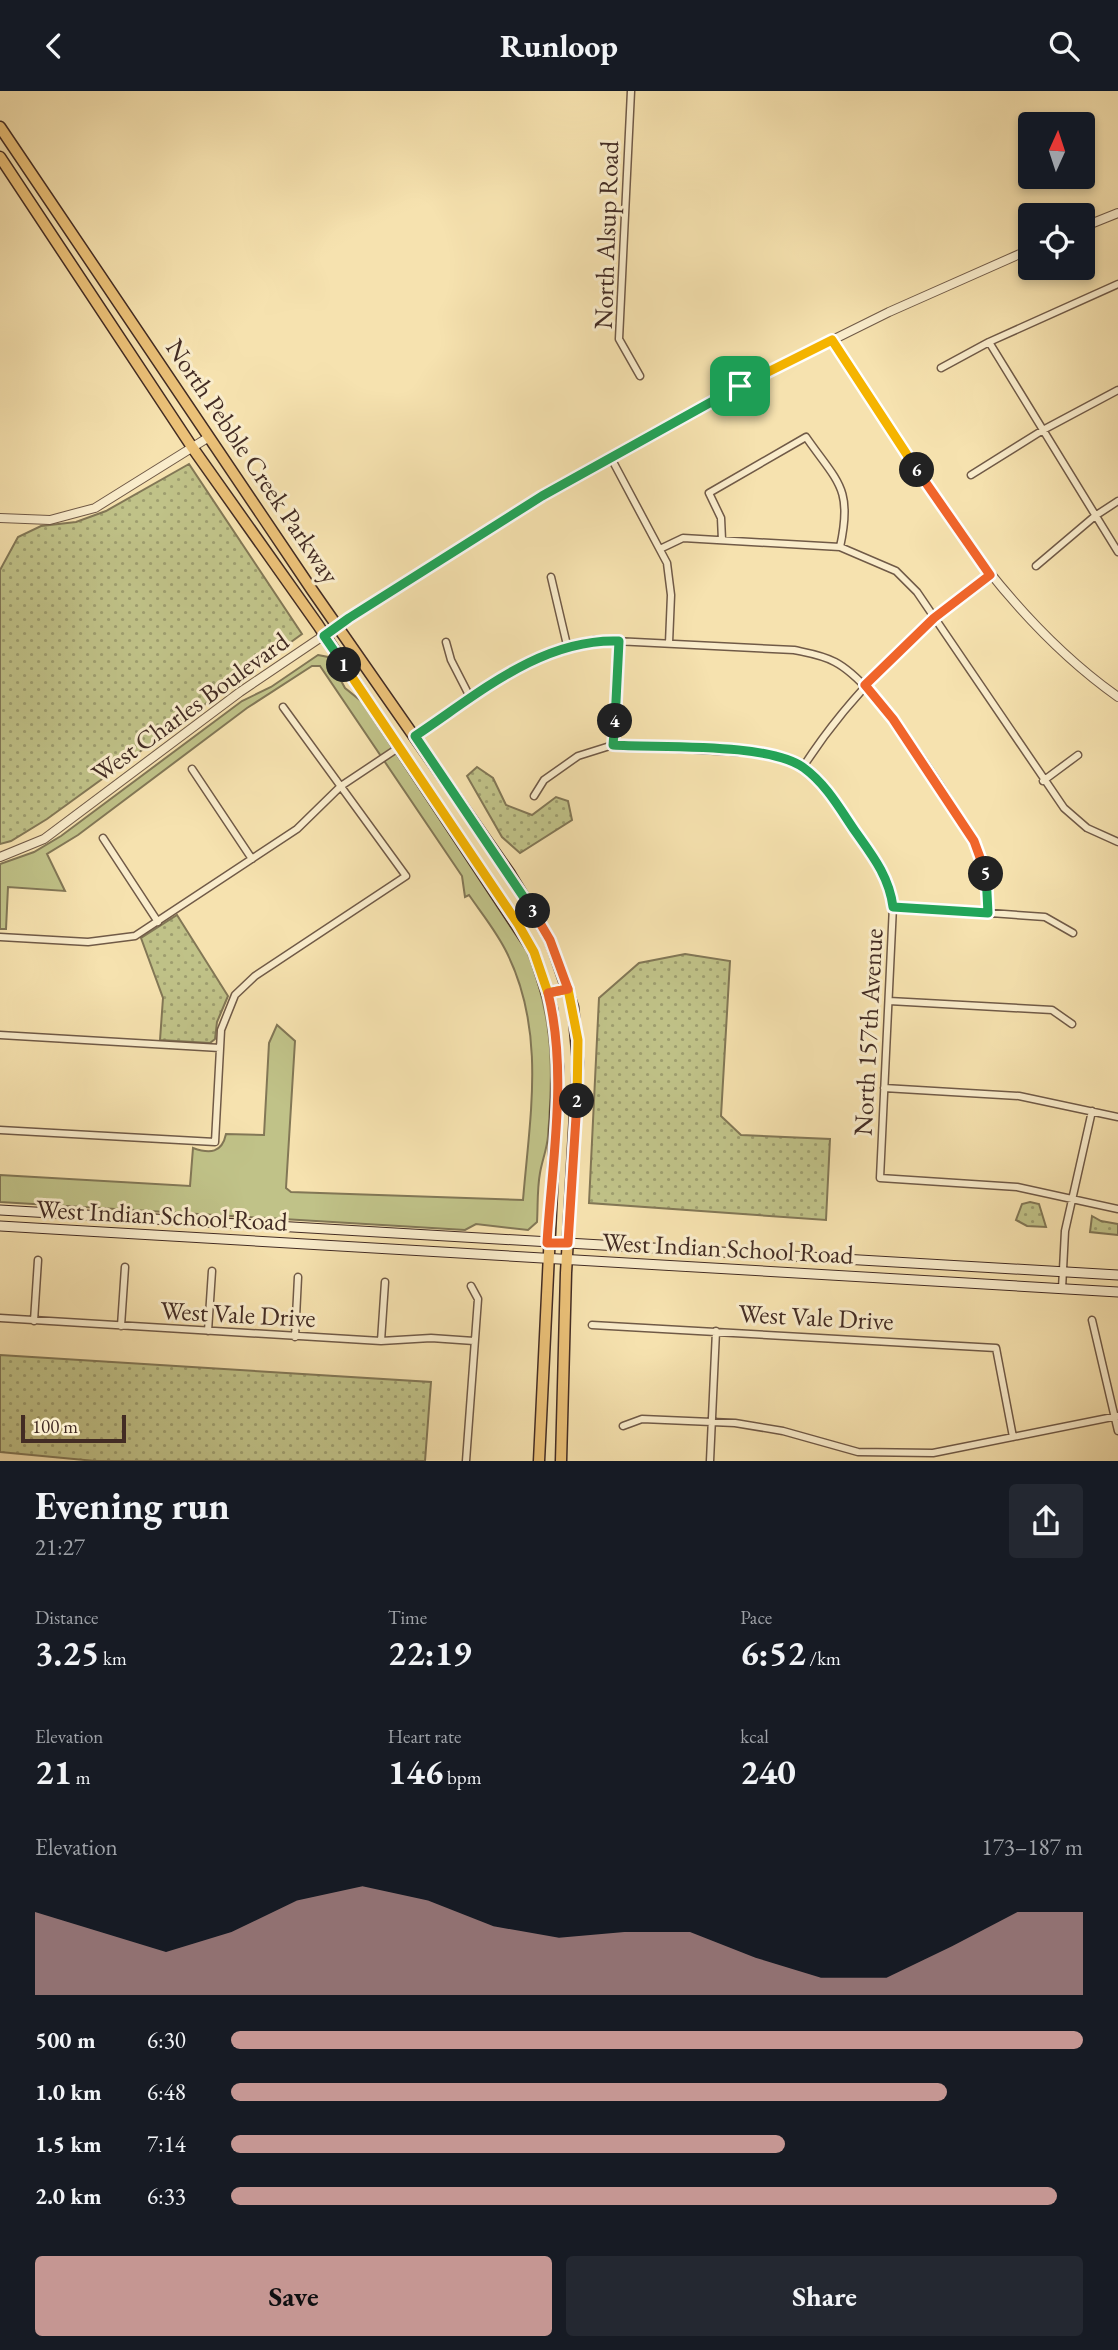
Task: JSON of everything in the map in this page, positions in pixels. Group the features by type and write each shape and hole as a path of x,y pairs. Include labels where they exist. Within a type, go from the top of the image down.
{"main road":[{"name":"North Pebble Creek Parkway","path":"0,127 537,916 550,940 575,1017 578,1062 567,1260 561,1461"},
{"name":"North Pebble Creek Parkway","path":"0,157 192,447 324,636 534,952 548,993 556,1033 558,1067 547,1243 539,1461"},
{"path":"61,248 75,238"},
{"path":"548,993 568,989"},
{"name":"West Indian School Road","path":"0,1210 1118,1275"},
{"name":"West Indian School Road","path":"0,1226 1118,1292"}],"street":[{"name":"North Alsup Road","path":"631,91 619,338 640,376"},
{"path":"1095,222 1118,213"},
{"name":"West Charles Boulevard","path":"0,857 50,835 212,712 394,587 610,456 832,340 1018,255"},
{"path":"941,368 989,342 1118,284"},
{"path":"832,340 990,575 1046,638 1118,697"},
{"path":"989,342 1118,552"},
{"path":"971,475 1043,430 1118,390"},
{"path":"0,518 50,520 76,514 116,498 209,437"},
{"path":"722,540 721,518 709,493 806,437 844,493 847,511 840,547"},
{"path":"610,456 662,548 670,578 669,643"},
{"path":"1036,566 1095,516 1118,501"},
{"path":"662,548 683,538 840,547 896,571 917,592 1043,781 1064,808 1087,828 1118,842"},
{"path":"534,796 544,780 578,756 613,745 771,754 803,767 832,723 865,685 934,618 990,575"},
{"path":"551,577 567,645"},
{"path":"415,736 522,665 567,645 595,640 794,650 816,654 837,663 865,685 893,719 974,841 986,873 988,913"},
{"path":"613,745 619,641"},
{"path":"446,642 451,660 471,699"},
{"path":"0,1130 215,1142 221,1030 235,995 254,976 405,876 283,707"},
{"path":"0,937 110,941 135,936 296,829 341,786 398,748"},
{"path":"1043,781 1078,755"},
{"name":"North 157th Avenue","path":"803,767 830,794 890,886 893,907 880,1178 1004,1185 1072,1198"},
{"path":"192,769 252,859"},
{"path":"103,838 158,922"},
{"path":"893,907 1045,917 1073,933"},
{"path":"889,1001 1052,1010 1072,1024"},
{"path":"0,1035 220,1048"},
{"path":"884,1088 1019,1096 1118,1117"},
{"path":"1062,1289 1065,1231 1091,1111"},
{"path":"1072,1198 1118,1209"},
{"path":"34,1321 38,1260"},
{"path":"121,1326 125,1267"},
{"path":"208,1331 212,1271"},
{"path":"295,1336 298,1277"},
{"path":"381,1341 384,1282"},
{"path":"466,1461 478,1299 471,1286"},
{"name":"West Vale Drive","path":"0,1318 381,1341 431,1338 474,1341"},
{"path":"1092,1320 1117,1416 1118,1431"},
{"name":"West Vale Drive","path":"592,1325 996,1348 1013,1437"},
{"path":"710,1461 716,1331"},
{"path":"623,1426 642,1419 760,1427 858,1452 934,1457 1013,1437 1117,1416"}],"green space":[{"path":"189,464 302,634 47,819 11,841 0,844 0,570 18,537 41,526 76,522 106,511"},
{"path":"318,655 328,657 345,688 361,701 525,946 541,994 551,1062 548,1136 539,1179 537,1222 528,1230 476,1224 465,1230 0,1202 0,1175 190,1186 193,1148 214,1150 222,1145 226,1134 264,1135 269,1043 277,1025 295,1041 286,1188 291,1192 523,1200 532,1074 527,1013 519,983 499,938 469,895 465,897 462,876 320,666 312,666 247,708 78,835 47,854 65,891 8,887 6,929 0,929 0,864 34,852 61,836 242,701 271,687"},
{"path":"477,767 493,778 506,805 532,815 556,797 568,801 572,820 520,853 502,837 467,776"},
{"path":"177,915 228,996 217,1022 215,1039 210,1043 160,1040 163,998 141,938"},
{"path":"685,954 730,961 721,1116 741,1135 830,1139 826,1220 589,1203 599,998 639,963"},
{"path":"1022,1204 1039,1204 1046,1227 1027,1226 1016,1220"},
{"path":"1092,1216 1101,1221 1118,1224 1118,1235 1090,1232"},
{"path":"0,1355 431,1382 425,1461 95,1461 0,1452"}],"route":[{"path":"740,386 542,496 394,587 324,636 518,924 534,952 548,993 568,989 578,1040 568,1243 547,1243 558,1067 556,1033 548,993 568,989 550,940 537,916 415,736 522,665 567,645 595,640 619,641 613,745 754,752 788,759 803,767 830,794 881,869 890,886 893,907 988,913 986,873 974,841 893,719 865,685 934,618 990,575 832,340 740,386"}]}
